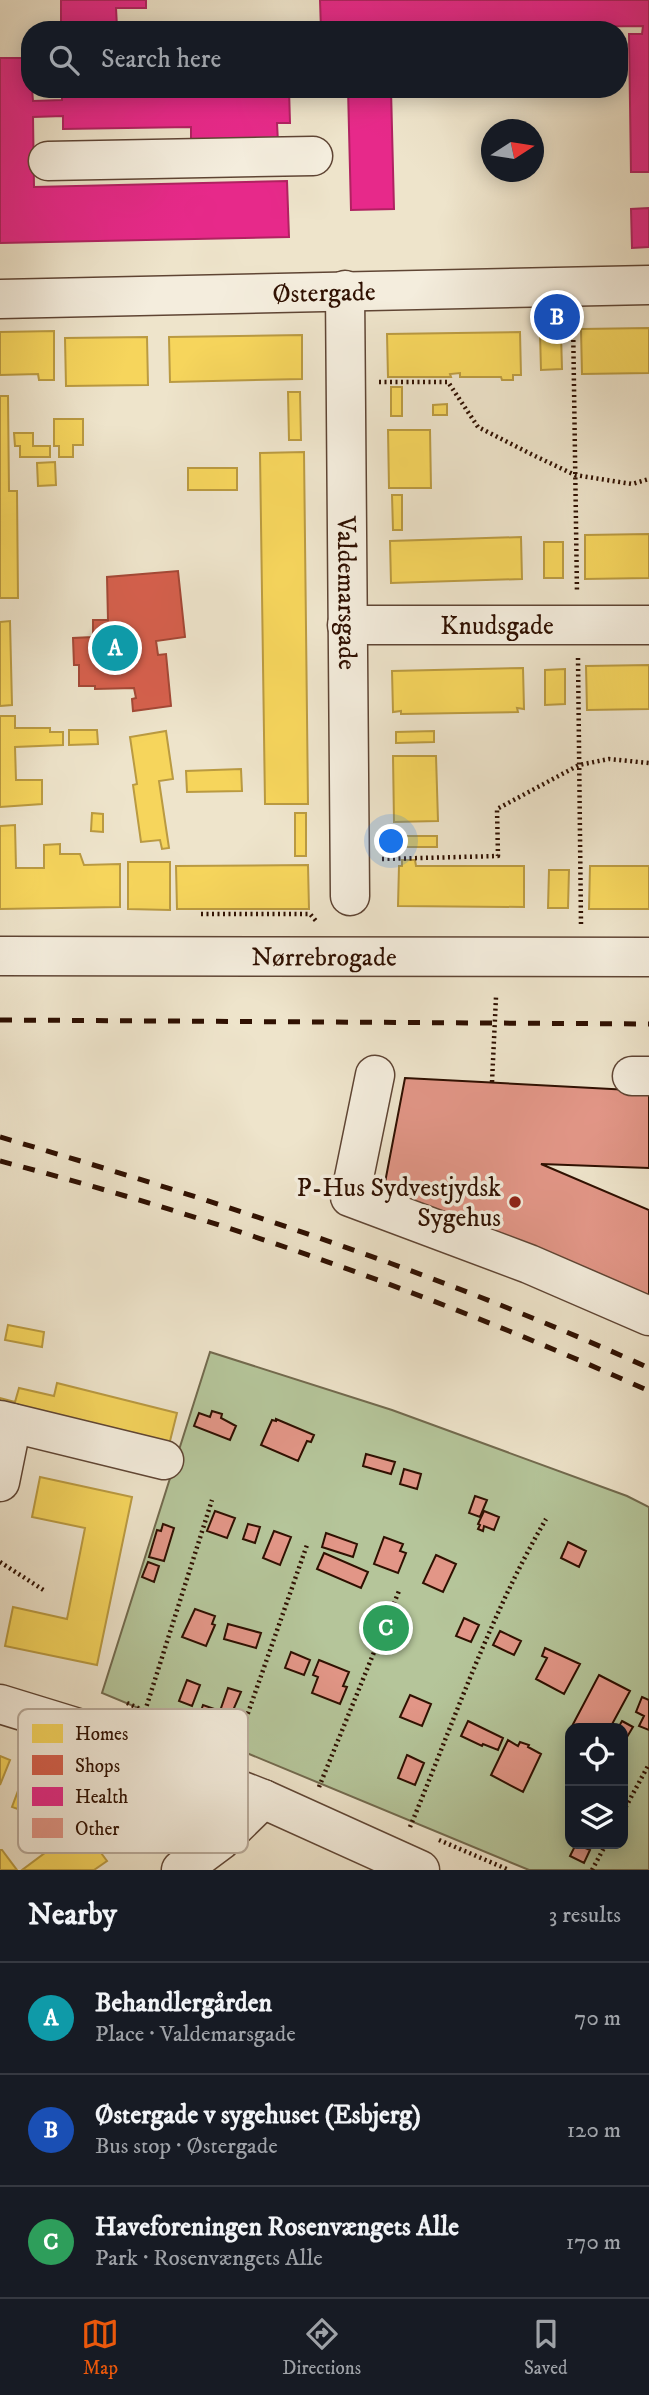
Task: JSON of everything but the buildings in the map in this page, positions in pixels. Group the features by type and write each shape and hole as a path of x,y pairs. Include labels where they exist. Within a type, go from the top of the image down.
{"street":[{"path":"48,162 313,156"},
{"name":"Østergade","path":"0,299 649,285"},
{"name":"Valdemarsgade","path":"345,290 350,878"},
{"name":"Knudsgade","path":"348,625 649,625"},
{"name":"Nørrebrogade","path":"0,956 649,957"},
{"path":"375,1075 349,1197 529,1264 649,1316"},
{"path":"0,1482 6,1421 163,1460"},
{"path":"0,1704 18,1710"},
{"path":"248,1792 420,1870"},
{"path":"248,1813 263,1798"},
{"path":"181,1870 204,1853"}],"path":[{"path":"347,382 448,383 478,427 575,475 632,484 649,479"},
{"path":"350,878 498,856 497,809 579,765 609,758 649,763"},
{"path":"492,1082 496,997"},
{"path":"146,1709 212,1500"},
{"path":"410,1827 493,1626 528,1550 546,1519"},
{"path":"248,1713 307,1545"},
{"path":"0,1562 45,1591"},
{"path":"319,1787 399,1591"},
{"path":"628,1803 649,1764"},
{"path":"592,1870 603,1849"}],"green space":[{"path":"210,1352 392,1410 627,1496 649,1507 649,1870 529,1870 248,1754 248,1709 141,1709 102,1693"}],"railway":[{"path":"0,1020 649,1024"},
{"path":"0,1137 329,1241 490,1301 649,1368"},
{"path":"0,1161 248,1234 410,1292 649,1391"}],"place":[{"name":"Østergade v sygehuset (Esbjerg)","path":"557,317"},
{"name":"Behandlergården","path":"115,648"},
{"name":"P-Hus Sydvestjydsk Sygehus","path":"515,1202"},
{"name":"Haveforeningen Rosenvængets Alle","path":"386,1628"}]}
